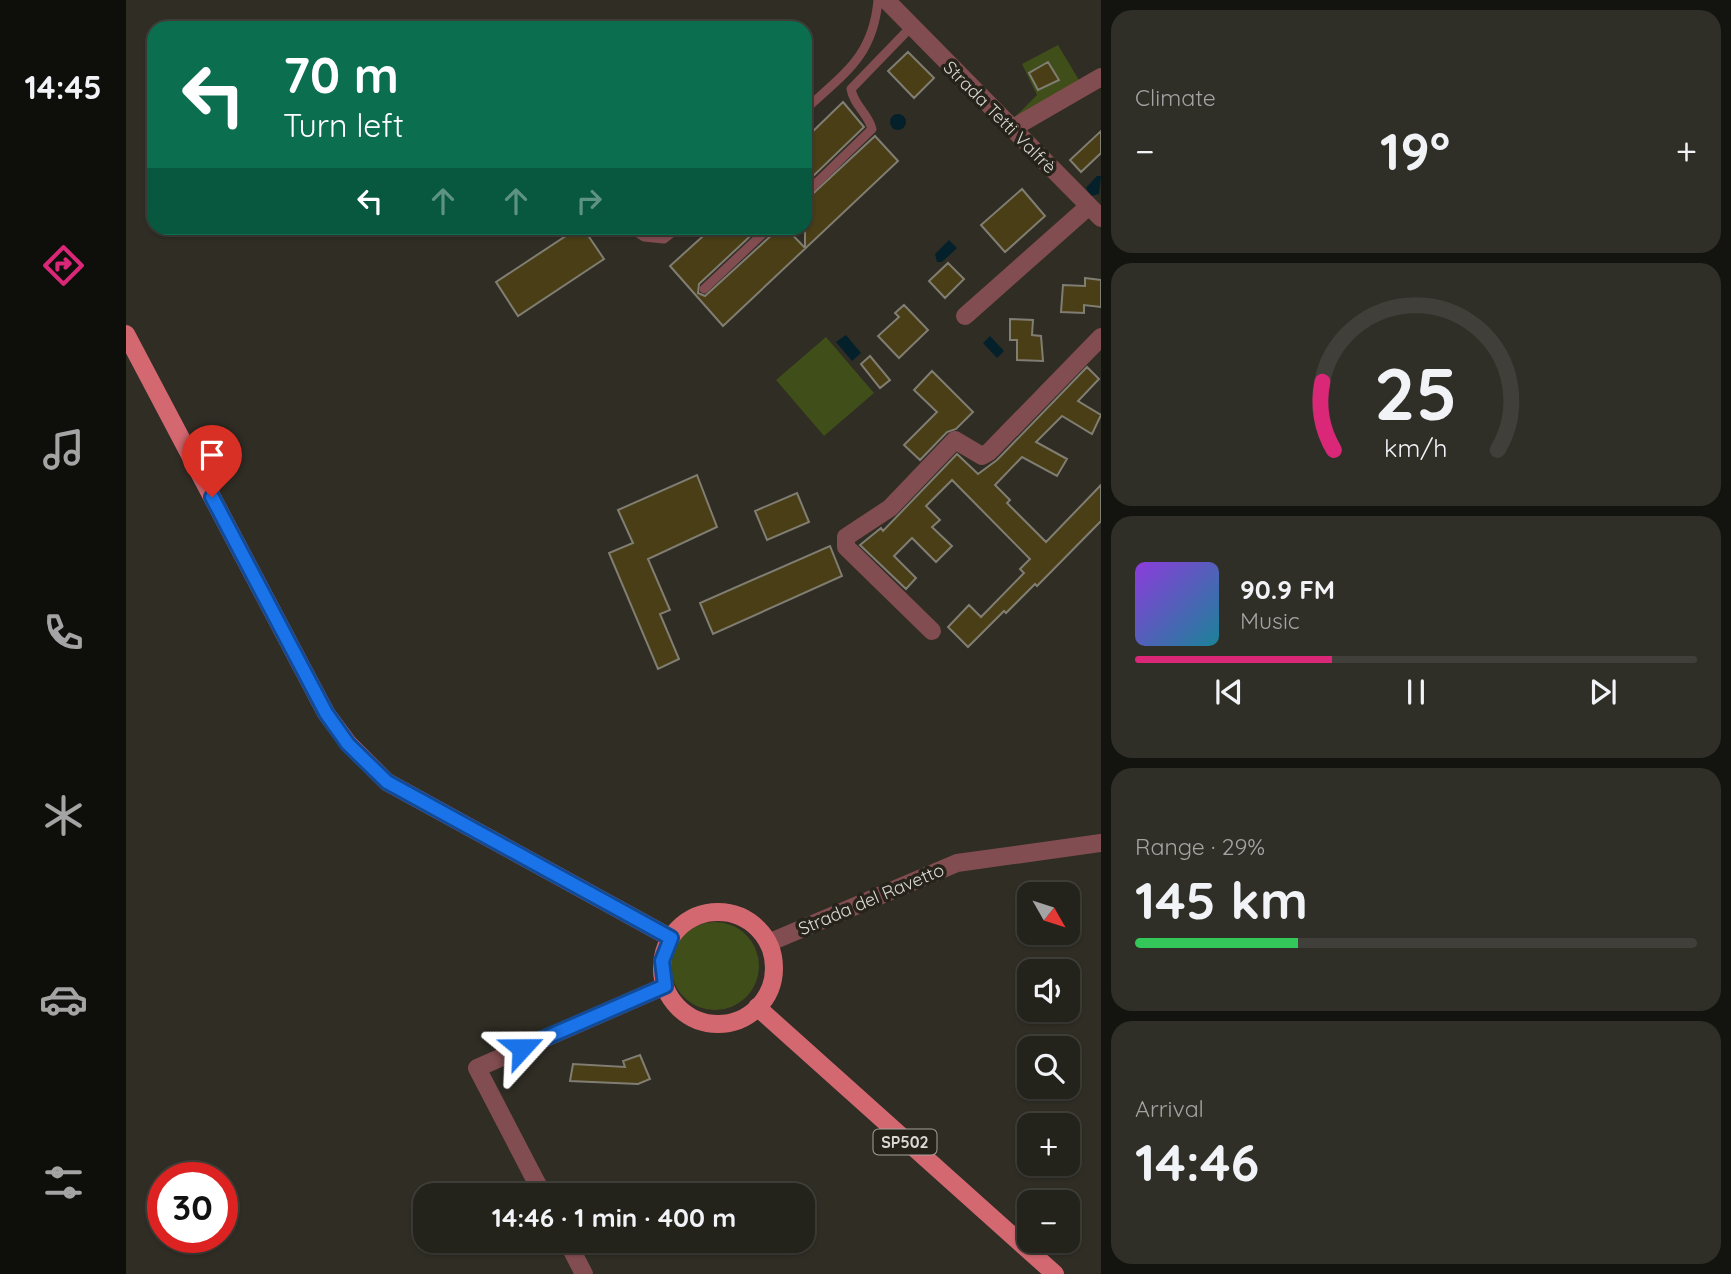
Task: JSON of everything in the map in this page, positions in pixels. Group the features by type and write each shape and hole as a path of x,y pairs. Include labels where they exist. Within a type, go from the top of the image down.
{"main road":[{"path":"126,334 326,713 348,744 387,782 671,938"},
{"path":"712,912 724,912 748,920 768,943 774,974 765,998 747,1015 724,1023 699,1020 678,1007 665,986 662,961 671,938 688,920 712,912"},
{"name":"SP502","path":"757,1007 1055,1274"}],"street":[{"name":"Strada Tetti Valfrè","path":"886,0 1095,212 965,316"},
{"path":"1013,128 1101,77"},
{"path":"932,631 846,548 846,537 890,508 955,440 982,456 989,453 1101,337"},
{"name":"Strada del Ravetto","path":"768,943 957,863 1101,843"},
{"path":"537,1183 477,1068 665,986"},
{"path":"573,1253 584,1274"}],"lane":[{"path":"812,104 858,61 873,35 878,0"},
{"path":"812,187 872,129 870,120 853,101 851,89 911,27"},
{"path":"641,235 664,239 669,235"},
{"path":"704,289 762,235"}],"green space":[{"path":"1058,45 1079,80 1014,118 1037,95 1022,64"},
{"path":"826,337 874,393 824,436 776,380"},
{"path":"715,922 732,925 746,935 756,949 759,966 756,983 746,997 732,1007 715,1010 698,1007 684,997 674,983 671,966 674,949 684,935 698,925"}],"water":[{"path":"895,114 901,114 906,122 904,128 895,130 890,125 890,119"},
{"path":"1097,176 1101,176 1099,194 1091,196 1086,188"},
{"path":"949,240 957,248 942,262 937,262 935,254"},
{"path":"846,335 861,353 852,361 836,342"},
{"path":"990,336 1004,351 997,358 983,343"}],"building":[{"path":"908,52 934,78 914,98 888,71"},
{"path":"1048,62 1059,80 1038,90 1029,73"},
{"path":"843,102 864,127 812,177 812,132"},
{"path":"1101,131 1101,153 1081,172 1070,160"},
{"path":"875,136 898,161 723,326 670,266 704,235 752,235 699,284 698,293 705,296 772,235 793,235 805,248 805,235 812,235 812,194"},
{"path":"1022,189 1045,216 1005,252 981,225"},
{"path":"567,235 588,235 604,259 518,316 496,282"},
{"path":"948,263 964,279 945,298 929,281"},
{"path":"1085,278 1101,280 1101,307 1084,305 1084,313 1061,312 1063,285 1085,286"},
{"path":"904,305 928,330 899,358 878,336 899,317 895,313"},
{"path":"1010,319 1033,320 1032,335 1041,336 1043,361 1017,360 1017,340 1010,340"},
{"path":"870,356 890,380 880,388 861,364"},
{"path":"1087,367 1099,379 1078,401 1101,415 1092,434 1062,416 1036,442 1067,459 1057,476 1022,457 995,485 1010,500 1007,503 1046,542 1101,485 1101,521 1037,586 1035,584 1006,613 1004,611 968,647 948,627 969,605 981,617 1024,573 1020,569 1030,559 952,480 926,506 940,520 932,527 952,546 936,562 912,538 894,556 916,578 906,589 860,545 881,528 883,531 957,454 978,474 997,460"},
{"path":"932,371 973,412 956,429 947,432 920,460 904,445 937,412 914,390"},
{"path":"697,475 717,527 648,559 670,610 660,614 679,659 658,669 609,553 633,543 618,510"},
{"path":"797,493 809,522 767,540 755,511"},
{"path":"830,546 842,576 713,634 700,603"},
{"path":"640,1055 650,1079 638,1084 570,1081 573,1064 625,1067 623,1061"}],"route":[{"path":"212,497 326,713 348,744 387,782 671,938 662,961 665,986 522,1048"}]}
